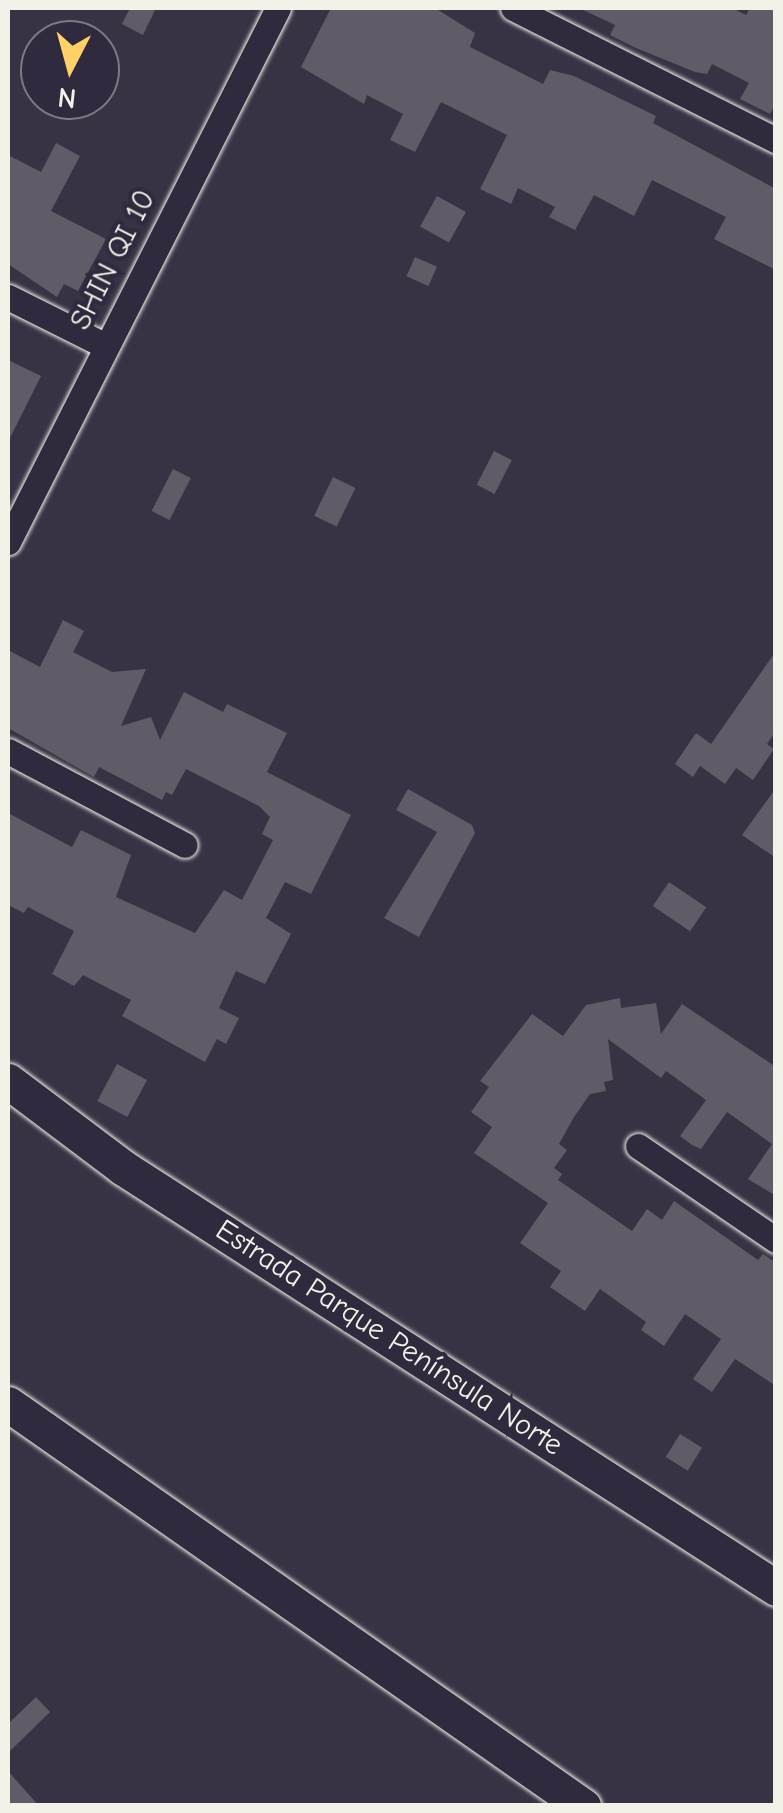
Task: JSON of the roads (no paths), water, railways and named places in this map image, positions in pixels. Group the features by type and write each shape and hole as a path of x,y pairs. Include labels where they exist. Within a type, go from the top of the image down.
{"main road":[{"name":"Estrada Parque Península Norte","path":"8,1081 122,1166 776,1588"},
{"path":"8,1404 583,1806"}],"street":[{"name":"SHIN QI 10","path":"8,542 278,8"},
{"path":"514,8 776,140"},
{"path":"8,296 106,346"},
{"path":"8,751 186,844"},
{"path":"638,1146 776,1240"}]}
